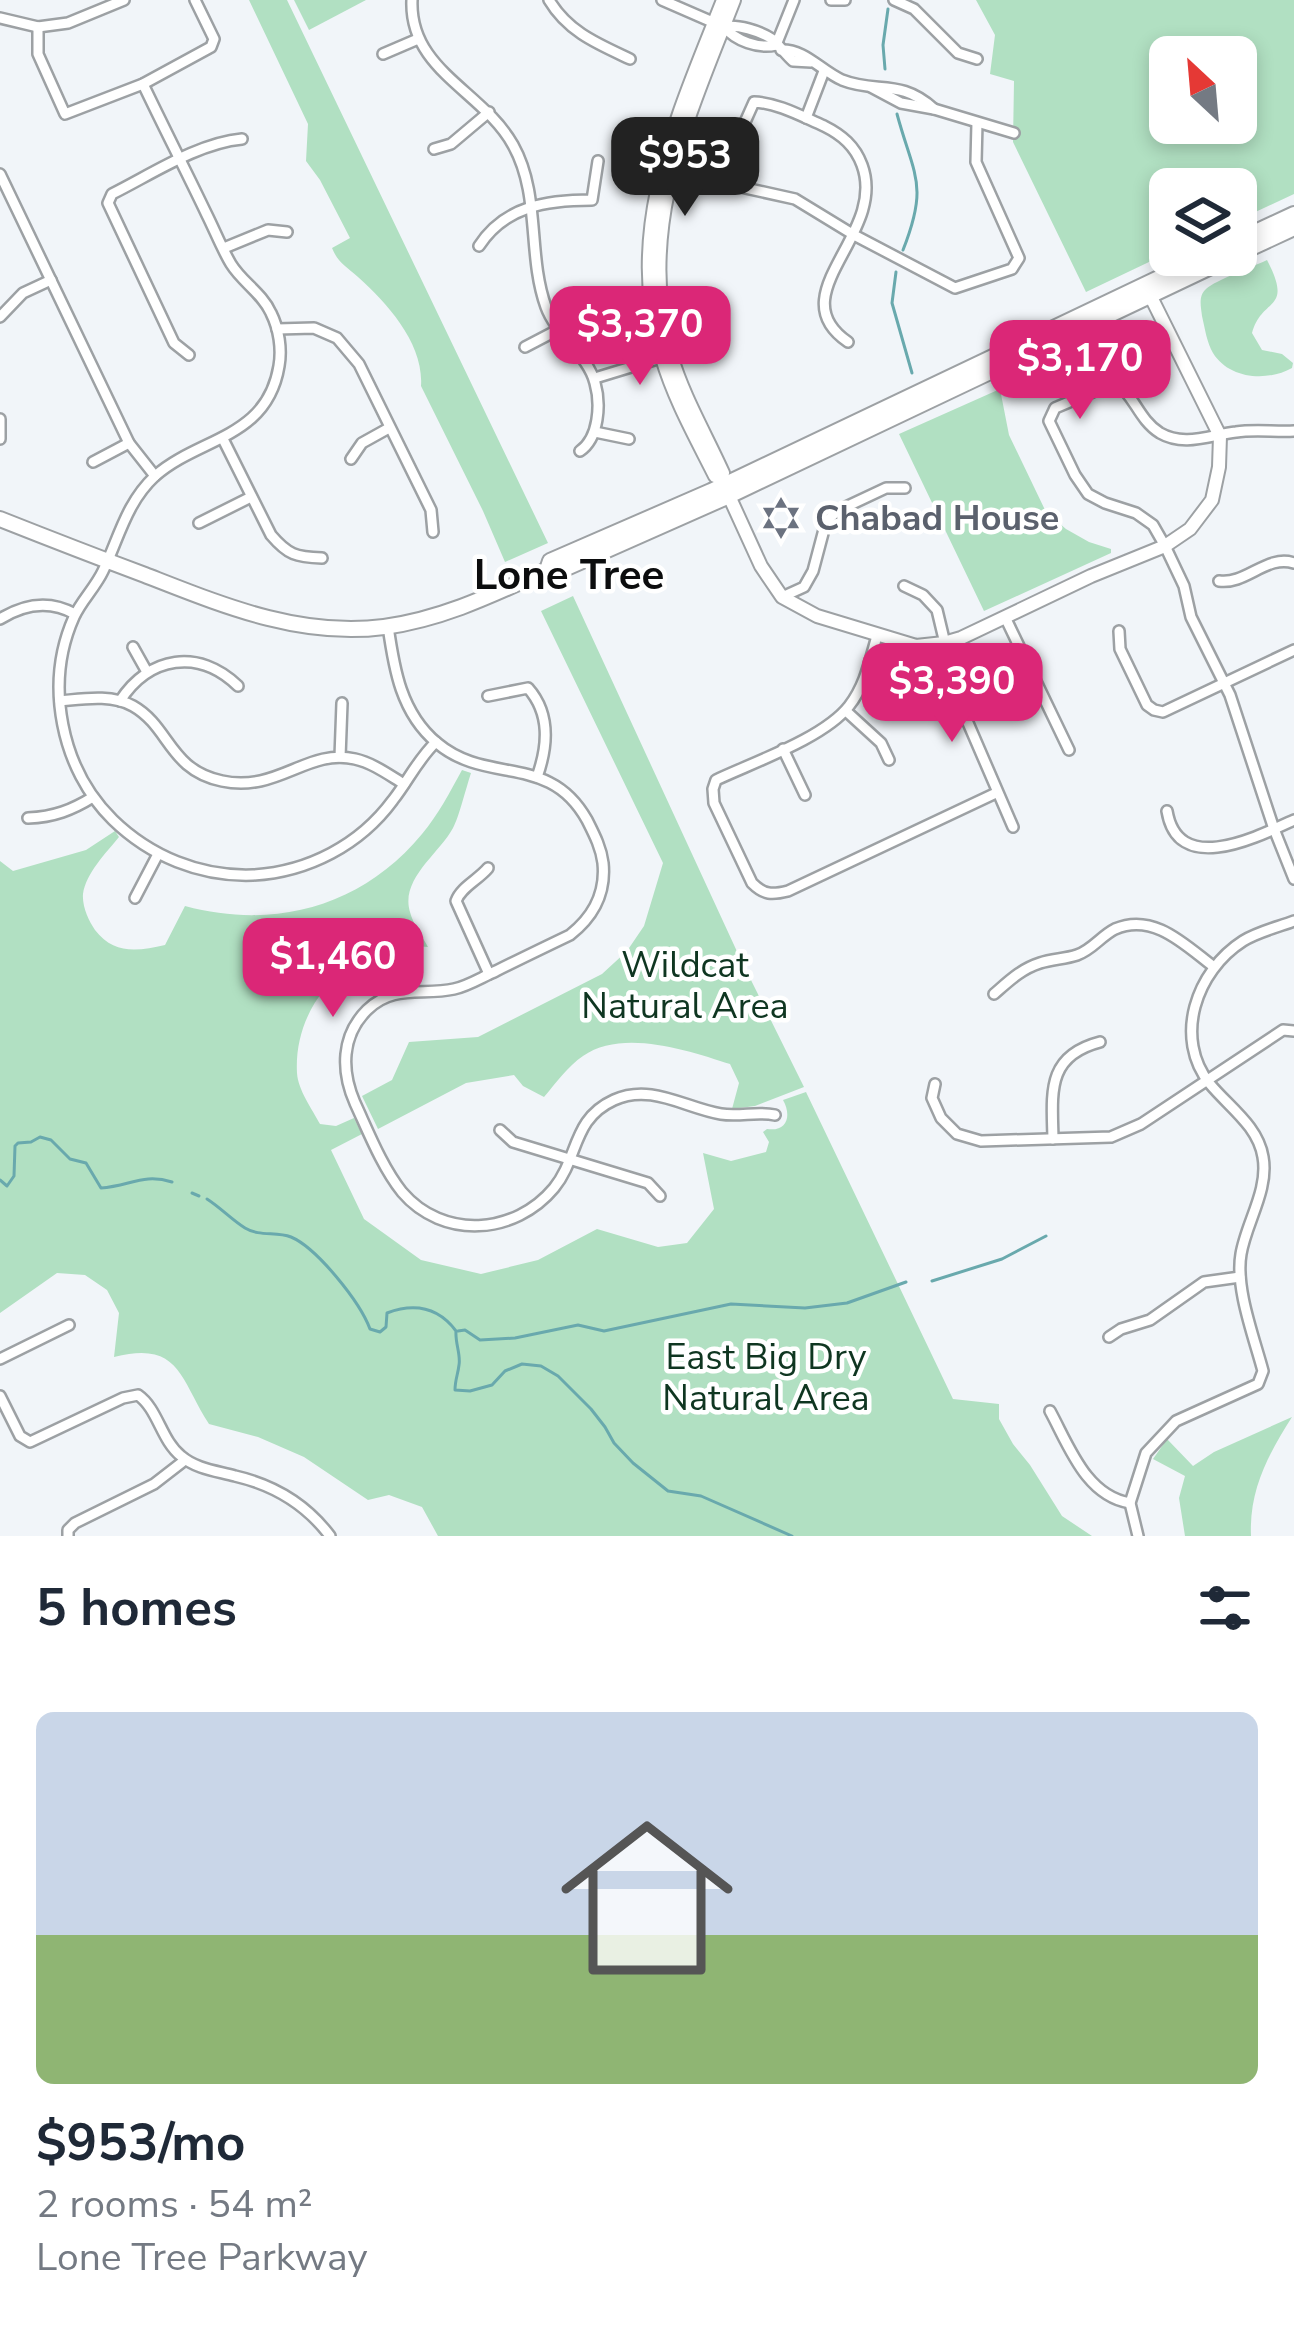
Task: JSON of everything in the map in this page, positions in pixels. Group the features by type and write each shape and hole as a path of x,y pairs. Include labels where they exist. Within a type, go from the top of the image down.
{"main road":[{"path":"1257,231 1294,214"},
{"path":"1257,245 1294,228"},
{"path":"1149,291 1173,276"},
{"path":"0,519 217,603 286,623 334,629 388,626 460,609 547,570 550,561 1185,276"}],"street":[{"path":"0,18 38,27 68,22 124,0"},
{"path":"38,27 38,54 65,114 143,84 211,47 214,39 195,0"},
{"path":"412,0 418,39 440,71 489,112 522,164 542,293 558,331 595,378 595,432 580,451"},
{"path":"549,0 582,36 630,59"},
{"path":"662,0 761,48 779,47 793,61 811,62 901,103 1013,134"},
{"path":"723,0 662,216 658,278 666,357 723,473 761,566 782,597 807,612 877,636 916,646 944,644 1165,546 1190,529 1212,500 1220,436 1149,291"},
{"path":"719,25 734,0"},
{"path":"779,47 794,0"},
{"path":"830,0 845,0"},
{"path":"895,0 914,9 958,53 977,59"},
{"path":"383,54 418,39"},
{"path":"806,118 824,71"},
{"path":"143,84 238,273 266,303 277,328 279,366 270,394 250,420 170,465 130,506 93,590 75,614 63,652 62,728 71,754 93,797 124,830 158,854 205,871 265,873 301,867 362,833 392,802 418,760 436,742"},
{"path":"848,342 838,336 823,307 829,278 854,235 866,202 866,177 857,152 839,134 769,102 754,102 724,170 736,186 795,200 854,235 955,288 1012,269 1019,257 976,161 977,123"},
{"path":"434,149 451,144 489,112"},
{"path":"189,355 174,343 108,203 112,194 180,160 223,141 242,140"},
{"path":"479,246 505,217 532,207 592,200 598,161"},
{"path":"0,173 5,196 129,443 155,476"},
{"path":"224,248 256,233 287,232"},
{"path":"0,316 23,293 51,280"},
{"path":"525,347 592,312"},
{"path":"277,328 314,328 337,338 359,364 431,510 433,532"},
{"path":"595,378 666,357"},
{"path":"1294,431 1238,431 1186,440 1163,435 1144,420 1116,382 1055,408 1050,416 1050,426 1088,494 1136,513 1153,526 1165,546 1184,586 1191,617 1225,682 1294,879"},
{"path":"0,419 0,439"},
{"path":"351,459 362,442 389,428"},
{"path":"595,432 629,439"},
{"path":"223,439 271,535 298,557 322,558"},
{"path":"93,462 129,443"},
{"path":"782,597 804,587 814,571 826,522 837,511 886,488 905,488"},
{"path":"200,523 251,496"},
{"path":"1219,581 1230,583 1282,559 1294,562"},
{"path":"904,586 937,610 959,702 1013,826"},
{"path":"0,619 30,606 59,606 75,614"},
{"path":"1005,616 1069,750"},
{"path":"388,626 395,674 406,702 436,742 481,766 537,777 560,787 578,805 603,861 598,902 570,934 454,989 388,996 366,1010 351,1034 345,1057 352,1098 404,1194 426,1212 452,1223 483,1226 517,1218 553,1189 585,1123 604,1106 627,1095 654,1094 722,1114 775,1115"},
{"path":"1119,631 1120,649 1147,705 1163,712 1294,650"},
{"path":"877,636 864,681 846,711 826,727 716,780 714,803 752,883 773,895 788,891 996,793"},
{"path":"133,647 148,672"},
{"path":"120,701 131,684 171,663 196,663 219,670 238,686"},
{"path":"488,696 528,688 533,693 547,737 537,777"},
{"path":"60,700 96,698 133,706 185,763 220,781 265,782 312,761 340,757 365,762 404,784"},
{"path":"340,757 342,703"},
{"path":"846,711 881,743 889,760"},
{"path":"783,749 806,795"},
{"path":"28,818 67,812 93,797"},
{"path":"1167,812 1170,829 1184,842 1208,848 1227,848 1294,820"},
{"path":"135,898 158,854"},
{"path":"488,868 455,901 489,974"},
{"path":"1138,1536 1130,1503 1146,1454 1176,1421 1258,1384 1263,1371 1240,1277 1240,1254 1264,1177 1264,1160 1251,1128 1206,1080 1194,1052 1191,1015 1214,967 1243,941 1294,921"},
{"path":"994,994 1018,972 1091,949 1115,929 1143,924 1168,932 1214,967"},
{"path":"935,1084 932,1097 941,1118 958,1134 981,1142 1111,1137 1141,1124 1283,1030 1294,1031"},
{"path":"1053,1139 1052,1091 1058,1070 1072,1053 1100,1042"},
{"path":"500,1130 513,1142 648,1183 660,1196"},
{"path":"1109,1337 1150,1320 1204,1282 1240,1277"},
{"path":"0,1359 70,1325"},
{"path":"0,1396 20,1436 30,1442 138,1395 148,1404 166,1441 185,1460 282,1493 314,1516 330,1536"},
{"path":"1049,1412 1090,1482 1118,1502 1130,1503"},
{"path":"68,1536 75,1523 154,1484 185,1460"}],"green space":[{"path":"249,0 287,0 548,543 505,562 421,386 410,340 381,300 334,253 332,248 350,238 306,161 308,124"},
{"path":"294,0 366,0 309,30"},
{"path":"976,0 1294,0 1294,194 1257,211 1257,168 1149,168 1149,262 1086,292 1013,142 1014,81 990,74 995,35"},
{"path":"1267,260 1277,296 1252,333 1262,350 1282,354 1293,363 1282,372 1249,376 1229,368 1213,353 1201,298 1211,285 1231,276 1257,276 1257,264"},
{"path":"1000,389 1009,435 1046,512 1066,529 1111,553 984,611 899,434"},
{"name":"Wildcat Natural Area","path":"573,596 804,1087 755,1106 732,1109 739,1083 730,1064 656,1045 617,1044 583,1056 544,1097 514,1075 466,1083 378,1129 362,1096 392,1080 409,1042 478,1037 602,974 627,951 644,926 663,863 541,611"},
{"name":"East Big Dry Natural Area","path":"462,770 471,773 455,823 422,867 408,900 428,947 401,947 353,964 317,999 298,1046 298,1079 320,1124 336,1126 354,1118 362,1134 331,1150 364,1219 421,1260 481,1274 538,1260 597,1229 658,1247 687,1243 714,1209 703,1153 731,1161 766,1152 769,1142 763,1132 786,1122 783,1100 806,1092 953,1399 999,1404 999,1419 1013,1444 1062,1516 1092,1536 438,1536 422,1507 389,1495 368,1500 304,1457 258,1437 209,1424 184,1379 165,1359 136,1353 114,1357 119,1313 107,1290 85,1275 57,1273 0,1313 0,861 13,871 86,850 115,831 119,837 85,886 86,914 110,944 127,949 155,947 165,945 185,906 218,913 283,913 344,895 372,879 422,834"},
{"path":"1292,1417 1262,1474 1253,1503 1251,1536 1185,1536 1179,1498 1185,1476 1153,1459 1167,1439 1193,1466"}],"waterway":[{"path":"885,69 888,9"},
{"path":"897,114 917,195 903,250"},
{"path":"896,272 892,303 912,373"},
{"path":"0,1180 7,1186 14,1176 15,1146 40,1137 51,1140 70,1159 86,1163 101,1188 144,1179 172,1182"},
{"path":"192,1193 199,1196"},
{"path":"207,1199 251,1231 285,1235 313,1252 357,1305 370,1329 380,1332 386,1327 387,1313 407,1308 425,1309 441,1317 456,1331 455,1390 492,1385 505,1371 522,1364 541,1366 558,1376 633,1463 668,1491 701,1496 792,1536"},
{"path":"932,1281 1002,1259 1046,1236"},
{"path":"458,1331 480,1340 578,1325 604,1331 731,1304 805,1308 847,1303 906,1282"}],"place":[{"name":"Chabad House","path":"781,518"}],"district":[{"name":"Lone Tree","path":"569,575"}]}
